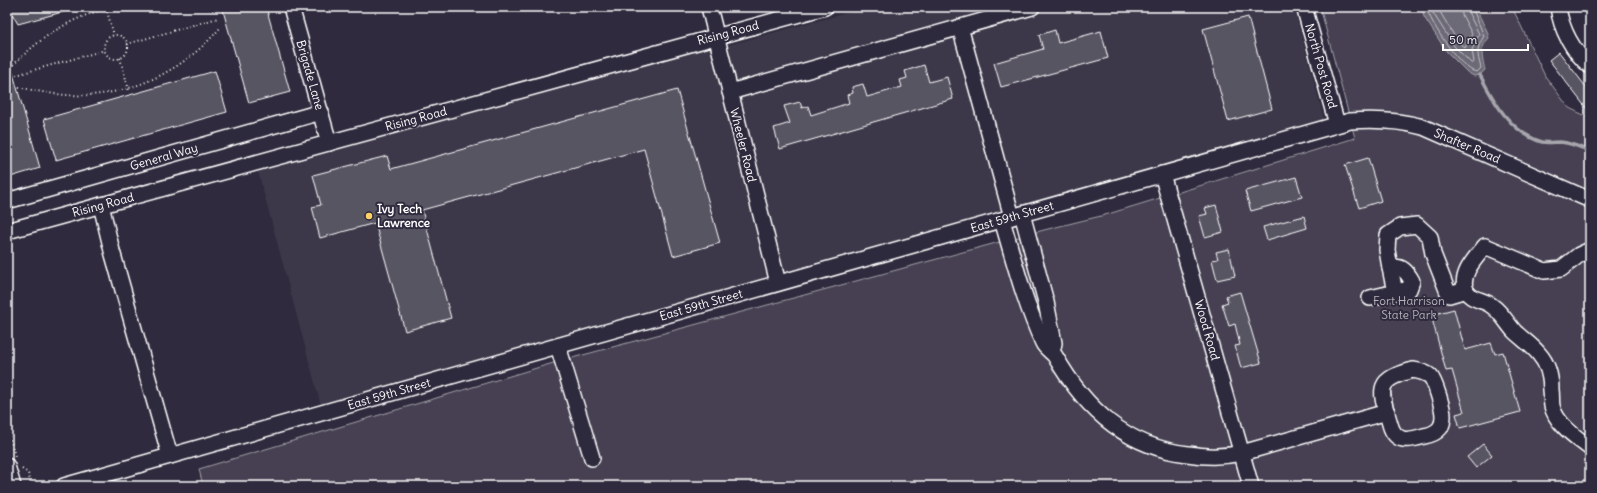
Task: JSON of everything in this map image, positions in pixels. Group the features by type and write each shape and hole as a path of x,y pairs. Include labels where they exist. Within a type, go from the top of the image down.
{"street":[{"name":"Brigade Lane","path":"291,7 329,143"},
{"name":"Wheeler Road","path":"709,7 778,283"},
{"name":"Rising Road","path":"7,231 825,7"},
{"path":"730,92 1032,7"},
{"name":"North Post Road","path":"1304,7 1337,124"},
{"path":"1558,7 1561,21 1568,37 1575,49 1590,66"},
{"path":"960,27 1012,217 1028,305 1044,345 1052,352 1064,372 1084,398 1110,424 1132,437 1160,449 1178,453 1214,456 1242,453 1387,412"},
{"name":"General Way","path":"7,201 321,112"},
{"name":"Shafter Road","path":"1337,124 1350,121 1376,119 1403,122 1423,127 1590,200"},
{"name":"East 59th Street","path":"64,486 1337,124"},
{"name":"Wood Road","path":"1162,174 1251,486"},
{"path":"101,205 112,251 170,456"},
{"path":"1012,217 1046,302 1054,343 1052,352"},
{"path":"1370,298 1409,289 1412,281 1406,270 1397,266 1390,268 1387,250 1388,235 1400,228 1417,225 1430,237 1434,254 1449,295 1466,290"},
{"path":"1590,250 1579,255 1562,269 1544,271 1486,246 1470,265 1464,283 1470,296 1492,305 1515,332 1539,354 1547,366 1551,380 1552,405 1556,415 1563,425 1590,448"},
{"path":"558,346 592,458"},
{"path":"1413,370 1421,371 1431,377 1435,384 1443,416 1440,428 1437,431 1409,440 1395,435 1390,426 1387,412 1382,396 1382,389 1388,380 1396,375 1413,370"},
{"path":"7,466 14,486"}],"path":[{"path":"13,65 42,38 54,30 78,18 111,7"},
{"path":"205,7 216,11"},
{"path":"106,8 114,35"},
{"path":"127,44 218,18"},
{"path":"19,87 68,95 98,94 129,89 153,79 179,65 200,50 220,28"},
{"path":"114,35 124,38 127,44 126,53 120,58 111,58 105,50 104,45 106,40 114,35"},
{"path":"16,75 105,50"},
{"path":"120,58 129,89"}],"shaded area":[{"path":"869,7 1294,7 1324,119 782,274 724,46"},
{"path":"710,44 767,279 321,406 257,168"}],"green space":[{"name":"Fort Harrison State Park","path":"1320,7 1512,7 1545,76 1569,108 1590,118 1590,486 203,486 199,469 550,364 1044,230 1105,215 1355,138"}],"water":[{"path":"1422,7 1475,7 1489,38 1484,45 1482,53 1485,70 1480,75 1474,76 1468,73 1447,52 1424,17"}],"building":[{"path":"8,7 69,7 70,10 18,24"},
{"path":"222,7 266,7 290,92 249,103"},
{"path":"1248,17 1272,109 1228,121 1203,29"},
{"path":"1055,30 1058,43 1101,31 1108,58 1001,87 994,63 1043,49 1039,35"},
{"path":"1559,52 1590,92 1590,113 1549,60"},
{"path":"7,63 10,63 40,168 7,178"},
{"path":"924,65 929,82 947,77 953,99 780,149 774,128 790,123 784,106 800,102 802,108 808,106 811,115 849,103 847,95 853,93 852,87 863,84 867,97 902,87 900,80 907,78 905,71"},
{"path":"215,71 227,112 56,160 44,119"},
{"name":"Ivy Tech Lawrence","path":"677,90 720,243 673,256 644,149 422,210 451,318 405,331 375,223 320,238 312,207 321,205 313,175 387,156 391,169"},
{"path":"1368,158 1381,201 1359,208 1345,165"},
{"path":"1296,177 1302,197 1251,211 1245,191"},
{"path":"1216,205 1223,232 1205,237 1199,216 1207,214 1205,208"},
{"path":"1304,216 1307,228 1267,240 1263,227"},
{"path":"1229,249 1235,276 1217,280 1212,260 1218,259 1216,252"},
{"path":"1240,292 1261,363 1241,368 1235,346 1240,345 1235,324 1229,326 1222,304 1228,302 1226,296"},
{"path":"1454,309 1465,350 1491,343 1495,354 1503,352 1520,412 1460,428 1456,414 1464,412 1452,370 1446,371 1431,315"},
{"path":"1483,444 1492,455 1476,468 1467,457"}],"waterway":[{"path":"1480,75 1498,106 1512,124 1521,132 1542,142 1560,142 1575,145 1590,151"}],"place":[{"name":"Ivy Tech Lawrence","path":"369,216"}]}
